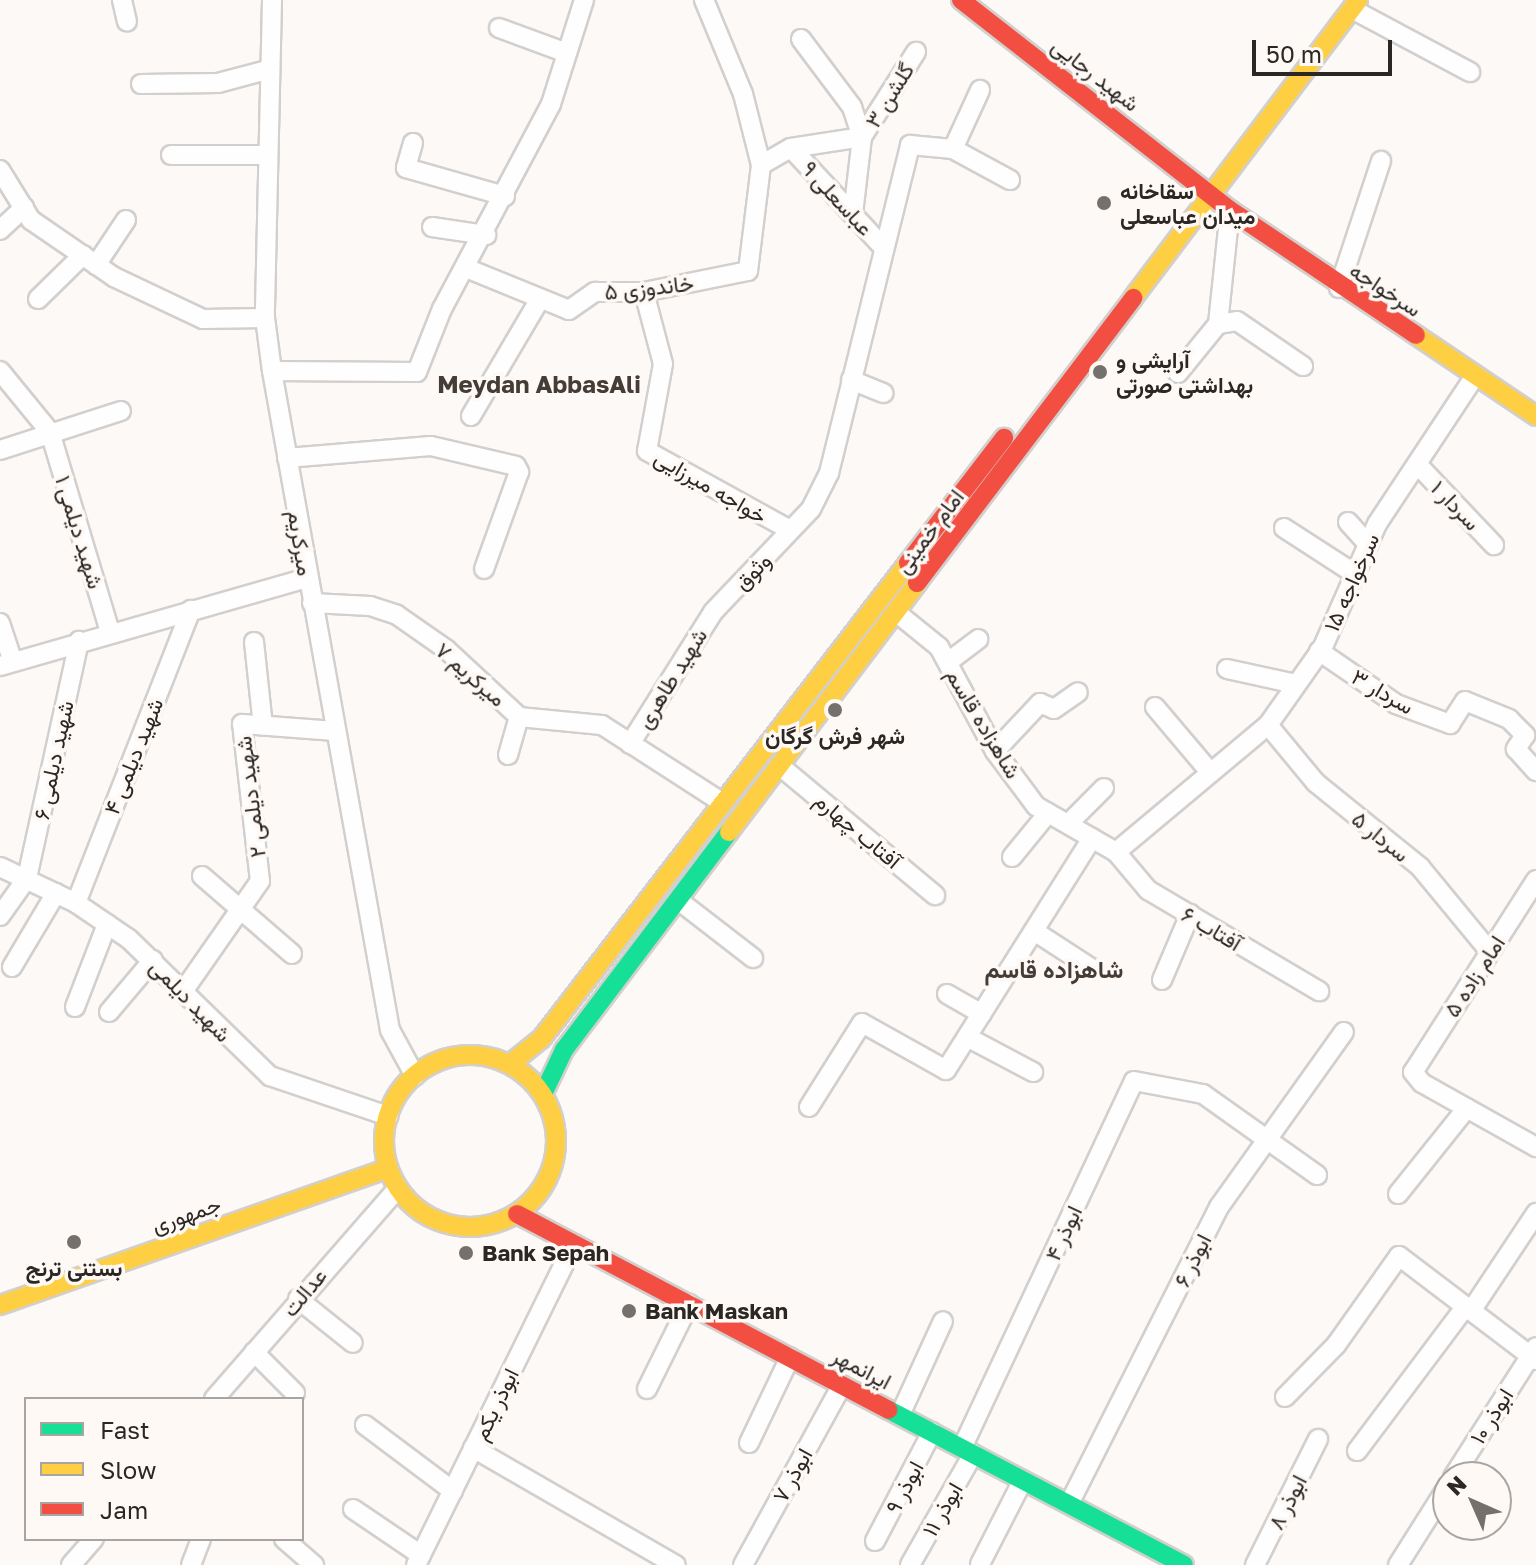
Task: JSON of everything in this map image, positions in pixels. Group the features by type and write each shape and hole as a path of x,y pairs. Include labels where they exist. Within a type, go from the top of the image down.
{"main road":[{"name":"شهید رجایی","path":"961,0 1207,192"},
{"name":"امام خمینی","path":"543,1094 564,1050 897,613 1349,3"},
{"name":"امام خمینی","path":"510,1064 542,1038 720,801 1207,192"},
{"name":"سرخواجه","path":"1207,192 1339,288 1536,416"},
{"path":"466,1055 510,1064 543,1094 557,1136 555,1159 535,1199 517,1214 497,1224 452,1226 421,1212 397,1189 388,1168 384,1146 388,1116 415,1076 444,1059 466,1055"},
{"name":"جمهوری","path":"0,1305 388,1168"},
{"name":"ایرانمهر","path":"517,1214 1069,1504 1154,1558 1184,1565"}],"street":[{"path":"122,0 127,21"},
{"name":"میرکریم","path":"272,0 267,70 265,318 272,371 390,1030 415,1076"},
{"path":"272,371 417,372 442,309 486,235 551,104 584,0"},
{"path":"704,0 743,94 761,165 791,148 862,137"},
{"path":"1349,3 1470,72"},
{"path":"499,28 567,53"},
{"path":"801,39 852,107 862,137 853,214"},
{"name":"۳ گلشن","path":"862,137 916,52"},
{"path":"141,84 218,83 267,70"},
{"path":"980,90 953,149 1010,180"},
{"path":"413,143 406,168 505,196"},
{"name":"وثوق","path":"713,612 811,509 835,449 910,145 953,149"},
{"name":"۹ عباسعلی","path":"791,148 884,248"},
{"path":"171,155 266,155"},
{"path":"1339,288 1381,161"},
{"name":"خاندوزی ۵","path":"466,268 569,310 595,292 644,292 748,271 761,165"},
{"path":"0,170 31,220 90,260 203,319 265,318"},
{"path":"0,230 24,208"},
{"path":"1178,373 1218,324 1230,210"},
{"path":"38,299 90,260 126,220"},
{"path":"432,227 486,235"},
{"name":"خواجه میرزایی","path":"644,292 663,364 647,451 790,530"},
{"path":"471,416 540,299"},
{"path":"1218,324 1237,321 1303,366"},
{"path":"0,371 50,432"},
{"name":"سرخواجه ۱۵","path":"1116,852 1209,771 1268,725 1319,651 1368,544 1475,376"},
{"path":"851,380 883,393"},
{"path":"0,450 121,411"},
{"name":"شهید دیلمی ۱","path":"50,432 110,632"},
{"path":"287,458 431,446 516,466 519,472 484,569"},
{"name":"۱ سردار","path":"1417,464 1494,545"},
{"path":"1348,522 1368,544"},
{"path":"1284,528 1355,574"},
{"path":"0,623 6,664 307,578"},
{"name":"۷ میرکریم","path":"312,603 370,606 397,615 447,650 519,717 602,725 720,801"},
{"name":"۴ شهید دیلمی","path":"76,903 191,610"},
{"name":"شهید طاهری","path":"630,744 713,612"},
{"name":"شاهزاده قاسم","path":"897,613 939,647 995,751 1036,806 1116,852"},
{"path":"948,662 978,639"},
{"name":"۶ شهید دیلمی","path":"27,878 79,641"},
{"path":"254,642 263,726 336,731"},
{"name":"۳ سردار","path":"1319,651 1396,704 1450,724 1465,701 1509,719 1525,735 1516,749 1536,771"},
{"path":"1227,669 1296,684"},
{"path":"995,751 1040,703 1054,709 1078,692"},
{"path":"1155,707 1209,771"},
{"path":"508,755 519,717"},
{"name":"۲ شهید دیلمی","path":"184,990 260,881 242,724 263,726"},
{"name":"۵ سردار","path":"1268,725 1316,783 1420,867 1490,952"},
{"name":"آفتاب چهارم","path":"780,766 935,895"},
{"path":"1068,824 1104,788"},
{"path":"1012,857 1048,813"},
{"path":"809,1107 862,1023 946,1070 1092,838"},
{"name":"آفتاب ۶","path":"1116,852 1148,890 1319,991"},
{"name":"شهید دیلمی","path":"0,867 76,903 107,924 153,960 270,1076 388,1116"},
{"path":"202,876 292,954"},
{"path":"0,916 27,878"},
{"name":"۵ امام زاده","path":"1467,1108 1422,1083 1413,1072 1536,880"},
{"path":"12,967 56,893"},
{"path":"678,900 753,958"},
{"path":"1162,980 1190,914"},
{"path":"75,1007 107,924"},
{"path":"1034,931 1091,968"},
{"path":"109,1012 153,960"},
{"path":"947,994 982,1014"},
{"name":"ابوذر ۶","path":"1069,1504 1219,1207 1344,1032"},
{"path":"967,1037 1033,1072"},
{"name":"ابوذر ۴","path":"968,1451 1134,1081 1203,1094 1266,1142"},
{"path":"1398,1194 1467,1108 1536,1147"},
{"path":"1266,1142 1317,1175"},
{"name":"عدالت","path":"216,1397 397,1189"},
{"path":"1357,1451 1468,1309 1536,1213"},
{"name":"ابوذر یکم","path":"419,1560 574,1244"},
{"path":"1285,1397 1336,1345 1399,1256 1534,1354"},
{"path":"298,1299 353,1343"},
{"path":"647,1389 689,1304"},
{"path":"900,1415 943,1321"},
{"path":"254,1352 295,1393"},
{"name":"ابوذر ۱۰","path":"1464,1461 1534,1354"},
{"path":"749,1443 790,1357"},
{"name":"۷ ابوذر","path":"743,1565 842,1385"},
{"path":"365,1425 453,1491"},
{"name":"۹ ابوذر","path":"875,1541 932,1432"},
{"name":"۸ ابوذر","path":"1255,1565 1318,1439"},
{"path":"473,1448 676,1565"},
{"name":"ابوذر ۱۱","path":"910,1565 968,1451"},
{"path":"980,1564 1023,1480"},
{"path":"353,1509 419,1560"},
{"path":"1398,1565 1432,1511"},
{"path":"71,1565 92,1541"},
{"path":"191,1565 200,1541"},
{"path":"286,1541 310,1564"}],"traffic: fast":[{"path":"543,1094 564,1050 729,832"},
{"path":"889,1410 1184,1565"}],"traffic: slow":[{"path":"1133,298 1358,0"},
{"path":"1416,335 1536,416"},
{"path":"510,1064 542,1038 908,563"},
{"path":"729,832 917,583"},
{"path":"470,1055 503,1061 531,1080 550,1108 556,1141 550,1174 531,1202 503,1221 470,1227 437,1221 409,1202 390,1174 384,1141 390,1108 409,1080 437,1061 470,1055"},
{"path":"0,1305 388,1168"}],"traffic: jam":[{"path":"961,0 1230,210 1416,335"},
{"path":"917,583 1133,298"},
{"path":"908,563 1004,438"},
{"path":"517,1214 889,1410"}],"place":[{"name":"سقاخانه میدان عباسعلی","path":"1104,203"},
{"name":"آرایشی و بهداشتی صورتی","path":"1100,372"},
{"name":"شهر فرش گرگان","path":"835,710"},
{"name":"بستنی ترنج","path":"74,1242"},
{"name":"Bank Sepah","path":"466,1253"},
{"name":"Bank Maskan","path":"629,1311"}],"district":[{"name":"Meydan AbbasAli","path":"539,384"},
{"name":"شاهزاده قاسم","path":"1054,969"}]}
